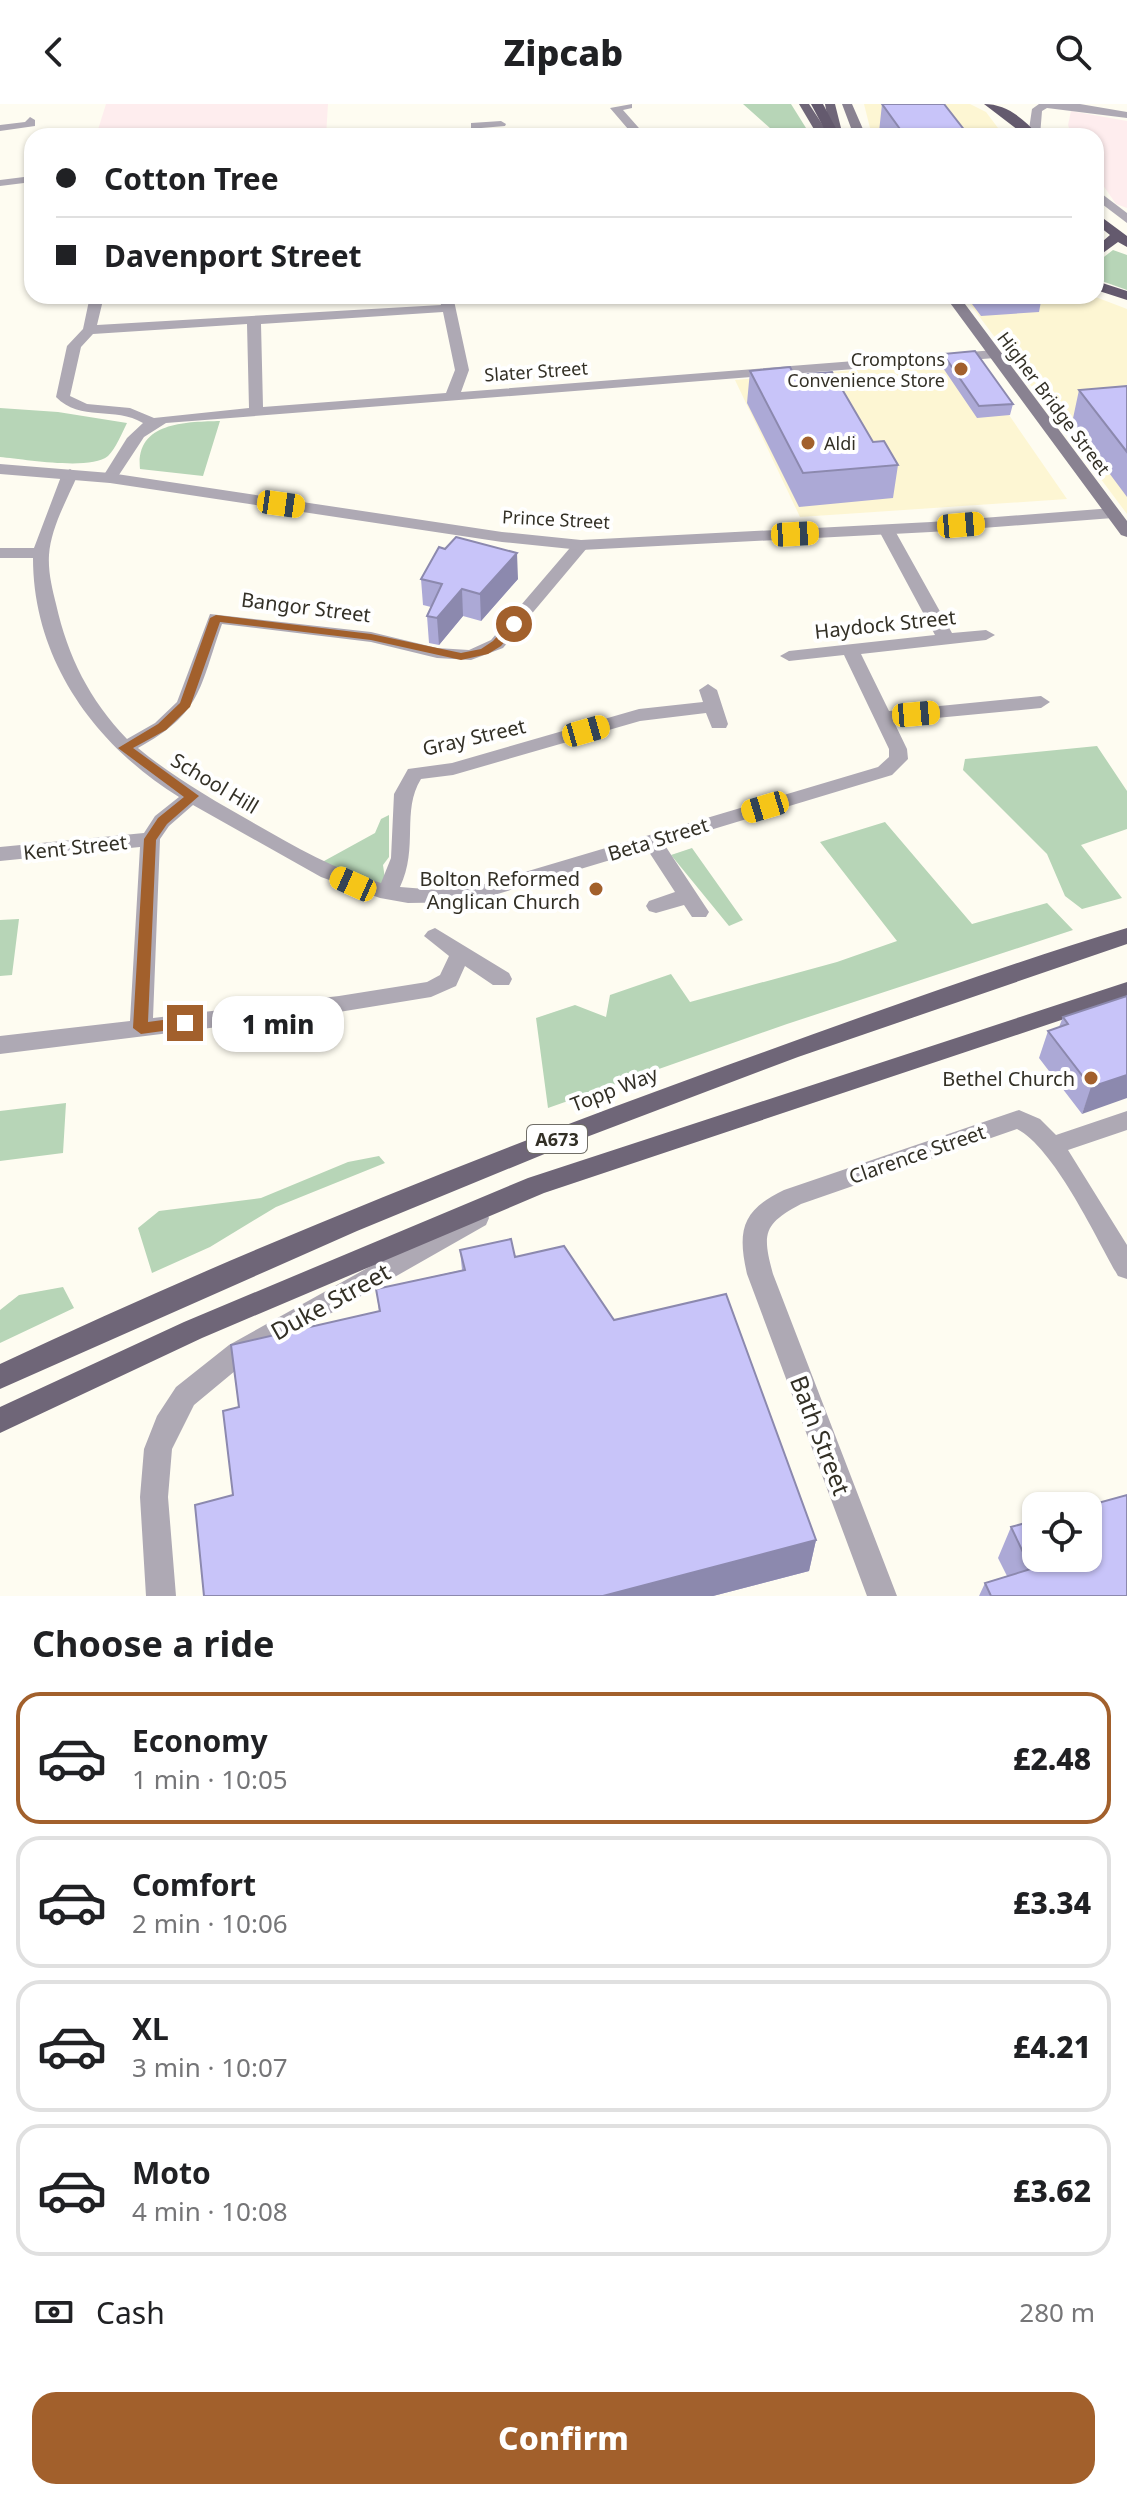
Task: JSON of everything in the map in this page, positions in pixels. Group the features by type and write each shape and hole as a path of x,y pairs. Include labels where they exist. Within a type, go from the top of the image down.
{"highway":[{"path":"817,104 831,128"},
{"path":"990,104 1025,128"},
{"path":"1104,224 1122,239 1104,249"},
{"path":"1104,288 1127,296"}],"main road":[{"path":"804,104 819,128"},
{"path":"830,104 834,128"},
{"path":"847,104 857,128"},
{"name":"Higher Bridge Street","path":"958,304 1127,532"},
{"name":"Topp Way","path":"0,1377 67,1344 397,1201 657,1100 921,1003 1127,936"},
{"name":"A673","path":"0,1420 193,1330 537,1185 1127,990"}],"street":[{"path":"1034,128 1037,109 1045,105 1127,115"},
{"path":"628,106 615,108 633,128"},
{"path":"0,128 31,124 30,120"},
{"path":"476,128 475,125 501,124"},
{"path":"0,183 24,180"},
{"path":"1104,200 1127,219"},
{"path":"95,304 89,330 74,346 63,397 79,408 133,413 151,422 135,436 110,478"},
{"path":"89,330 254,321 428,304"},
{"path":"448,304 462,370 452,395"},
{"path":"254,321 256,411"},
{"name":"Slater Street","path":"151,422 452,395 995,354"},
{"name":"Prince Street","path":"0,469 110,478 502,537 581,545 1113,513"},
{"name":"School Hill","path":"70,474 41,553 43,584 57,650 91,714 124,748 192,796 326,872 353,884 387,893"},
{"path":"886,529 946,639"},
{"name":"Bangor Street","path":"124,748 162,727 185,704 216,618 371,637 449,656 484,652 497,644 581,545"},
{"path":"0,553 41,553"},
{"name":"Haydock Street","path":"789,656 986,635"},
{"name":"Beta Street","path":"387,893 424,897 471,895 885,771 899,759 898,749 850,650"},
{"path":"884,717 1041,702"},
{"name":"Gray Street","path":"387,893 401,858 400,804 404,788 415,773 453,769 639,715 714,707"},
{"path":"141,1028 150,839 162,821 192,796"},
{"name":"Kent Street","path":"0,854 150,839"},
{"path":"652,841 694,904 656,906"},
{"path":"435,936 501,979"},
{"path":"0,1045 339,1004 431,989 448,980 461,953"},
{"name":"Clarence Street","path":"760,1274 754,1243 758,1219 768,1208 793,1197 1019,1119 1030,1121 1053,1146"},
{"path":"1127,1120 1053,1146 1127,1268"},
{"name":"Duke Street","path":"161,1596 154,1497 158,1449 167,1425 185,1396 207,1375 238,1353 537,1185"},
{"name":"Bath Street","path":"760,1274 882,1596"}],"shaded area":[{"path":"106,104 328,104 326,128 98,128"},
{"path":"864,104 970,104 986,112 998,128 870,128"},
{"path":"1071,111 1127,121 1127,208 1116,204 1104,187 1104,128 1069,128"},
{"path":"1104,300 1127,309 1127,514 970,304 1104,304"},
{"path":"971,360 1067,499 800,517 735,380"}],"green space":[{"path":"743,104 791,104 806,128 770,128"},
{"path":"1113,250 1127,255 1127,290 1104,282 1104,257"},
{"path":"0,408 58,412 127,423 108,456 87,463 40,462 0,457"},
{"path":"220,421 203,476 140,469 146,441 155,433 179,424"},
{"path":"1097,746 1127,791 1127,829 1081,845 1122,898 1082,909 1065,896 1047,854 963,770 965,759"},
{"path":"389,815 389,857 383,865 387,893 315,866 375,833 381,819"},
{"path":"885,822 972,924 1047,903 1073,930 787,1024 548,1108 536,1018 575,1005 606,1017 610,995 671,974 690,1002 837,962 897,941 820,842"},
{"path":"692,848 743,920 729,926 671,855"},
{"path":"19,919 12,975 0,976 0,920"},
{"path":"66,1103 63,1153 0,1161 0,1111"},
{"path":"379,1156 385,1163 276,1207 210,1247 152,1273 138,1228 159,1211 261,1198 348,1162"},
{"path":"63,1287 74,1308 0,1343 0,1310 19,1295"}],"building":[{"path":"882,104 944,104 963,128 899,128"},
{"path":"975,351 1013,404 979,406 943,354"},
{"path":"790,367 794,375 832,372 873,442 884,441 898,465 803,473 750,371"},
{"path":"1127,386 1127,452 1079,390"},
{"path":"456,537 517,553 480,594 462,589 437,618 427,616 442,584 421,579 439,547 445,549"},
{"path":"1127,996 1127,1075 1091,1087 1048,1031 1068,1024 1063,1017"},
{"path":"511,1239 515,1257 564,1246 614,1320 726,1294 816,1540 603,1596 204,1596 195,1505 233,1495 223,1411 239,1407 231,1345 380,1311 376,1289 465,1270 460,1250"},
{"path":"1127,1495 1127,1596 991,1596 985,1583 1022,1572 1102,1572 1102,1502"},
{"path":"1022,1524 1022,1550 1011,1527"}],"place":[{"name":"Cromptons Convenience Store","path":"961,369"},
{"name":"Aldi","path":"808,443"},
{"name":"Bolton Reformed Anglican Church","path":"596,889"},
{"name":"Bethel Church","path":"1091,1078"}],"route":[{"path":"185,1023 141,1028 150,839 162,821 192,796 149,769 124,748 162,727 185,704 216,618 371,637 449,656 484,652 497,644 514,624"}]}
